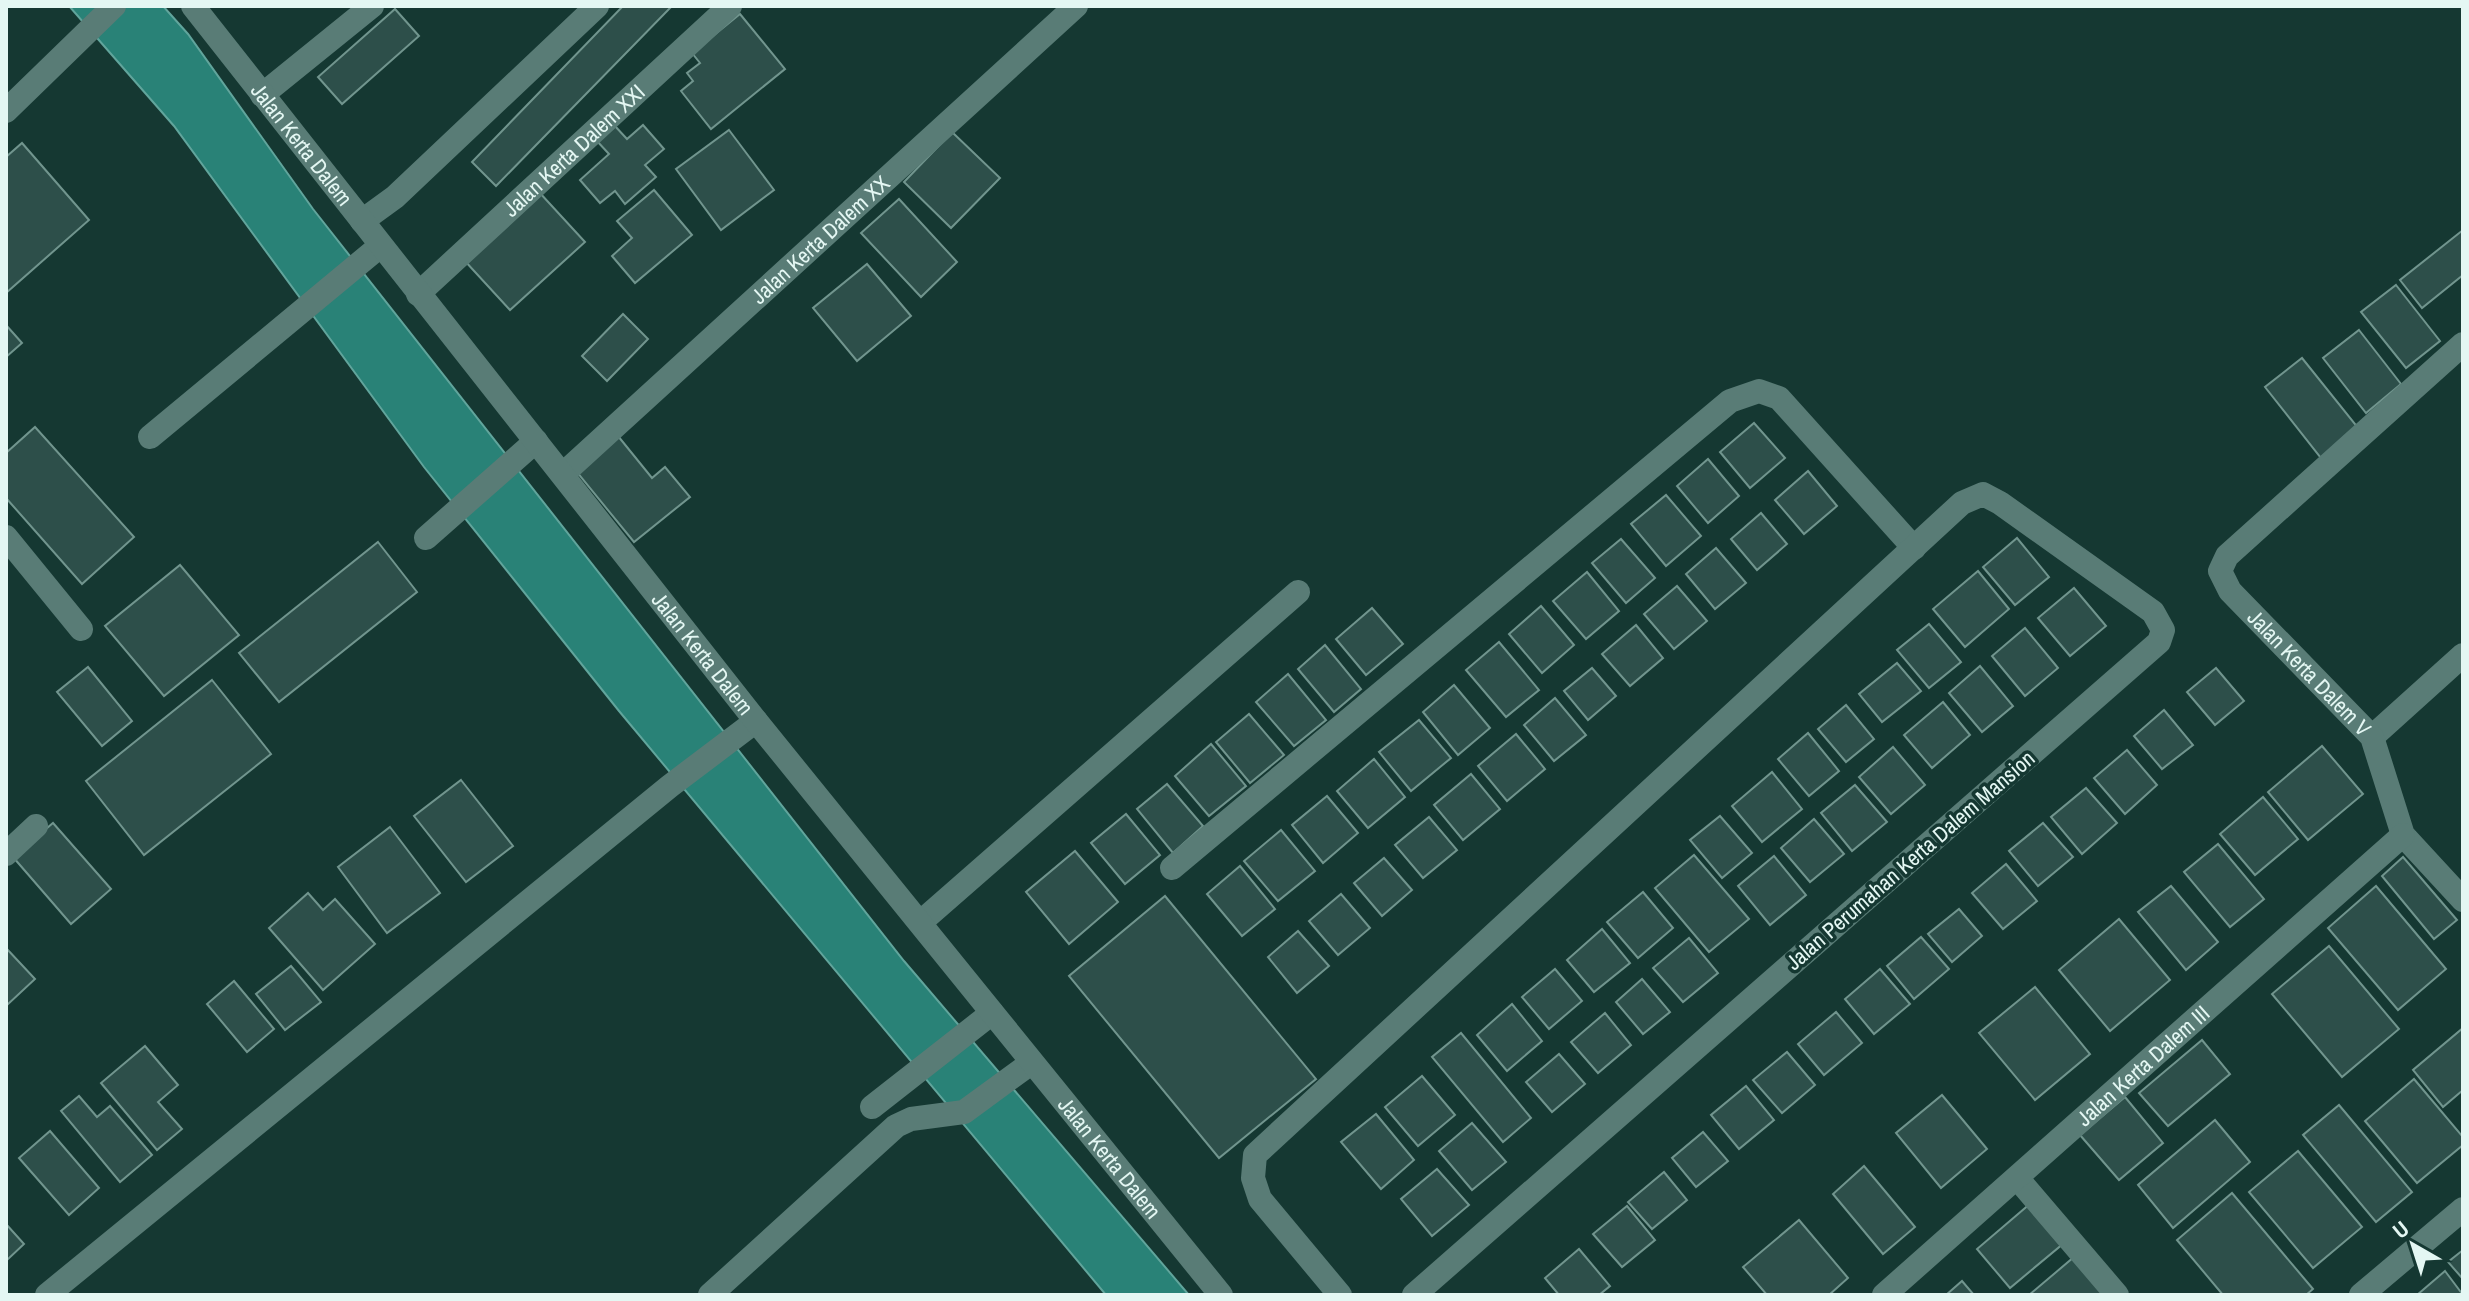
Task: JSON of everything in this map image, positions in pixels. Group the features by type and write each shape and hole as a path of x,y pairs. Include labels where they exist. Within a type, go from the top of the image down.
{"street":[{"path":"6,111 114,6"},
{"name":"Jalan Kerta Dalem","path":"193,6 563,474 747,729 922,921 982,1020 1221,1295"},
{"path":"262,95 372,6"},
{"path":"362,221 395,197 597,6"},
{"name":"Jalan Kerta Dalem XXI","path":"418,294 730,6"},
{"name":"Jalan Kerta Dalem XX","path":"563,474 1076,6"},
{"path":"150,437 298,311 369,256"},
{"name":"Jalan Kerta Dalem V","path":"2463,344 2227,556 2220,571 2230,591 2372,737 2403,835 2463,900"},
{"path":"1172,868 1730,401 1759,391 1779,398 1914,548"},
{"path":"426,538 536,441"},
{"name":"Jalan Perumahan Kerta Dalem Mansion","path":"1340,1295 1260,1199 1253,1178 1255,1155 1962,503 1983,494 2000,503 2153,612 2162,635 1414,1295"},
{"path":"6,537 81,629"},
{"path":"922,921 1298,592"},
{"path":"2372,737 2463,655"},
{"path":"47,1295 670,786 747,729"},
{"path":"6,854 36,826"},
{"name":"Jalan Kerta Dalem III","path":"1884,1295 2403,835"},
{"path":"872,1107 982,1020"},
{"path":"710,1295 896,1126 911,1119 930,1119 964,1112 1023,1069"},
{"path":"2018,1179 2117,1295"},
{"path":"2361,1295 2463,1209"}],"water":[{"path":"69,6 163,6 188,34 313,209 904,961 1189,1295 1106,1295 619,711 424,467 174,126"}],"building":[{"path":"623,6 672,6 496,186 472,162"},
{"path":"395,9 419,36 342,104 318,77"},
{"path":"740,14 785,69 711,129 681,91 693,81 687,73 700,63 692,53"},
{"path":"614,125 627,139 643,125 664,149 645,165 656,177 625,204 615,191 600,203 580,180 609,154 596,140"},
{"path":"729,130 774,190 721,230 676,169"},
{"path":"952,132 1000,178 951,228 904,182"},
{"path":"22,143 89,220 6,293 6,157"},
{"path":"654,190 692,235 635,283 612,256 632,238 617,221"},
{"path":"539,192 585,242 510,310 464,260"},
{"path":"899,199 957,262 921,297 861,233"},
{"path":"2463,230 2463,275 2422,308 2400,280"},
{"path":"867,264 911,316 857,361 813,308"},
{"path":"2396,285 2440,341 2406,368 2361,312"},
{"path":"623,314 648,339 607,381 582,356"},
{"path":"6,325 22,343 6,357"},
{"path":"2359,330 2401,384 2366,413 2323,358"},
{"path":"2302,358 2359,429 2321,458 2265,387"},
{"path":"1754,423 1785,458 1750,488 1720,452"},
{"path":"35,427 134,537 82,584 6,498 6,453"},
{"path":"618,436 652,478 665,467 690,497 634,542 576,471"},
{"path":"1708,459 1739,496 1708,523 1677,486"},
{"path":"1808,471 1837,506 1804,534 1775,500"},
{"path":"1666,495 1701,536 1666,566 1631,524"},
{"path":"1761,513 1787,544 1757,570 1731,539"},
{"path":"2017,538 2049,577 2015,605 1983,567"},
{"path":"1621,539 1655,578 1626,603 1592,563"},
{"path":"378,542 417,592 279,702 239,653"},
{"path":"1716,548 1746,583 1715,609 1686,574"},
{"path":"180,565 239,635 164,696 105,626"},
{"path":"1978,571 2009,609 1965,647 1933,609"},
{"path":"1587,572 1619,611 1586,639 1553,601"},
{"path":"1677,586 1707,621 1674,649 1644,614"},
{"path":"2074,588 2106,626 2070,656 2038,618"},
{"path":"1541,606 1574,645 1542,673 1509,634"},
{"path":"1372,608 1403,644 1366,675 1336,639"},
{"path":"1929,624 1961,662 1929,688 1897,650"},
{"path":"1636,625 1663,658 1630,686 1602,654"},
{"path":"2025,628 2058,668 2025,696 1992,656"},
{"path":"1499,642 1539,690 1506,717 1466,670"},
{"path":"1325,645 1361,689 1334,712 1298,669"},
{"path":"1897,663 1921,691 1882,722 1859,694"},
{"path":"1980,666 2013,706 1982,732 1949,693"},
{"path":"88,667 132,721 102,746 57,692"},
{"path":"1592,668 1616,696 1588,720 1564,691"},
{"path":"2216,668 2244,701 2215,725 2187,692"},
{"path":"1288,674 1326,720 1294,746 1256,702"},
{"path":"212,680 271,754 144,855 86,781"},
{"path":"1454,685 1490,728 1458,755 1423,712"},
{"path":"1555,698 1586,735 1554,761 1524,725"},
{"path":"1943,702 1970,735 1932,768 1904,735"},
{"path":"1846,705 1874,739 1846,762 1818,729"},
{"path":"2164,710 2193,745 2162,769 2134,736"},
{"path":"1249,714 1284,755 1250,783 1216,742"},
{"path":"1419,720 1451,758 1411,791 1379,752"},
{"path":"1808,733 1839,771 1809,796 1778,759"},
{"path":"1516,734 1545,769 1507,801 1478,766"},
{"path":"1211,744 1246,786 1209,816 1175,776"},
{"path":"2322,746 2363,794 2308,840 2268,792"},
{"path":"1893,747 1925,785 1891,814 1859,777"},
{"path":"2127,750 2157,785 2125,814 2094,778"},
{"path":"1374,759 1405,797 1368,828 1337,791"},
{"path":"1772,772 1802,809 1762,842 1732,806"},
{"path":"1471,774 1500,809 1463,840 1434,805"},
{"path":"461,780 513,846 466,882 414,816"},
{"path":"1167,784 1203,826 1173,853 1137,809"},
{"path":"1855,785 1887,822 1852,851 1821,813"},
{"path":"2086,788 2117,823 2082,854 2051,817"},
{"path":"1327,796 1358,833 1323,863 1292,825"},
{"path":"2263,797 2298,839 2255,875 2220,834"},
{"path":"1126,814 1160,855 1125,884 1091,843"},
{"path":"1720,816 1752,853 1722,878 1690,840"},
{"path":"1429,817 1457,850 1423,878 1395,845"},
{"path":"1814,819 1844,854 1810,882 1781,848"},
{"path":"53,823 111,889 71,924 13,857"},
{"path":"2043,823 2073,857 2038,886 2009,851"},
{"path":"390,827 440,893 387,933 338,867"},
{"path":"1281,830 1315,871 1278,901 1244,861"},
{"path":"2218,844 2264,899 2230,927 2184,872"},
{"path":"1075,851 1118,902 1069,944 1026,892"},
{"path":"1694,855 1749,919 1709,952 1655,888"},
{"path":"1774,856 1806,895 1770,925 1738,886"},
{"path":"2403,857 2457,920 2434,939 2382,876"},
{"path":"1384,858 1412,890 1382,916 1354,883"},
{"path":"2006,864 2037,901 2003,929 1972,893"},
{"path":"1240,866 1275,909 1242,936 1207,894"},
{"path":"2171,886 2218,942 2186,970 2138,912"},
{"path":"2376,886 2446,969 2398,1010 2328,928"},
{"path":"1643,892 1673,928 1638,958 1607,922"},
{"path":"308,893 323,910 335,899 375,944 323,990 269,928"},
{"path":"1341,894 1370,928 1338,955 1309,921"},
{"path":"1165,896 1316,1079 1219,1158 1069,976"},
{"path":"1959,909 1982,936 1952,962 1928,934"},
{"path":"2119,919 2170,980 2110,1031 2059,970"},
{"path":"1602,929 1630,963 1594,992 1567,960"},
{"path":"1298,931 1329,966 1297,993 1268,957"},
{"path":"1921,937 1949,969 1914,999 1887,966"},
{"path":"1689,938 1718,973 1683,1002 1653,968"},
{"path":"2329,946 2399,1029 2342,1077 2272,994"},
{"path":"6,948 35,979 6,1006"},
{"path":"291,966 321,1002 285,1030 256,994"},
{"path":"1555,969 1582,1001 1549,1029 1522,997"},
{"path":"1880,969 1910,1004 1874,1034 1845,999"},
{"path":"1642,979 1670,1012 1643,1034 1616,1002"},
{"path":"234,981 274,1029 247,1052 207,1004"},
{"path":"2035,987 2090,1054 2035,1100 1979,1033"},
{"path":"1512,1004 1542,1041 1507,1071 1477,1035"},
{"path":"1836,1012 1862,1043 1824,1075 1798,1044"},
{"path":"1605,1013 1631,1045 1598,1073 1571,1042"},
{"path":"2463,1028 2463,1090 2443,1107 2413,1070"},
{"path":"1461,1033 1531,1118 1503,1142 1432,1057"},
{"path":"2202,1040 2230,1074 2168,1126 2139,1093"},
{"path":"145,1046 178,1085 158,1102 182,1129 157,1150 101,1083"},
{"path":"1787,1052 1815,1085 1782,1113 1753,1080"},
{"path":"1559,1054 1585,1084 1552,1112 1526,1082"},
{"path":"1422,1076 1455,1115 1418,1146 1385,1107"},
{"path":"2414,1079 2463,1137 2463,1145 2417,1183 2365,1121"},
{"path":"1746,1086 1774,1120 1739,1149 1711,1115"},
{"path":"1942,1095 1987,1149 1941,1188 1896,1133"},
{"path":"79,1096 97,1117 110,1106 152,1155 120,1182 61,1111"},
{"path":"2125,1097 2163,1143 2119,1180 2080,1135"},
{"path":"2339,1105 2412,1192 2376,1222 2303,1135"},
{"path":"1376,1114 1414,1160 1381,1189 1341,1142"},
{"path":"2215,1120 2250,1162 2173,1228 2138,1185"},
{"path":"1472,1123 1506,1162 1472,1190 1439,1151"},
{"path":"50,1131 99,1188 69,1215 19,1158"},
{"path":"1703,1132 1728,1161 1696,1187 1672,1158"},
{"path":"2298,1151 2362,1227 2313,1268 2249,1192"},
{"path":"1864,1166 1915,1227 1883,1254 1833,1194"},
{"path":"1437,1169 1469,1205 1432,1236 1401,1199"},
{"path":"1664,1172 1687,1200 1652,1229 1628,1202"},
{"path":"2232,1193 2313,1289 2306,1295 2223,1295 2177,1240"},
{"path":"2031,1203 2064,1243 2010,1288 1977,1249"},
{"path":"1627,1206 1655,1240 1622,1267 1593,1234"},
{"path":"1799,1220 1848,1278 1829,1295 1767,1295 1743,1267"},
{"path":"6,1224 24,1244 6,1261"},
{"path":"1579,1249 1610,1286 1599,1295 1559,1295 1545,1278"},
{"path":"2463,1250 2463,1279 2448,1262"},
{"path":"2074,1257 2105,1295 2029,1295"},
{"path":"2445,1271 2463,1295 2417,1295"},
{"path":"1962,1281 1974,1295 1946,1295"}]}
